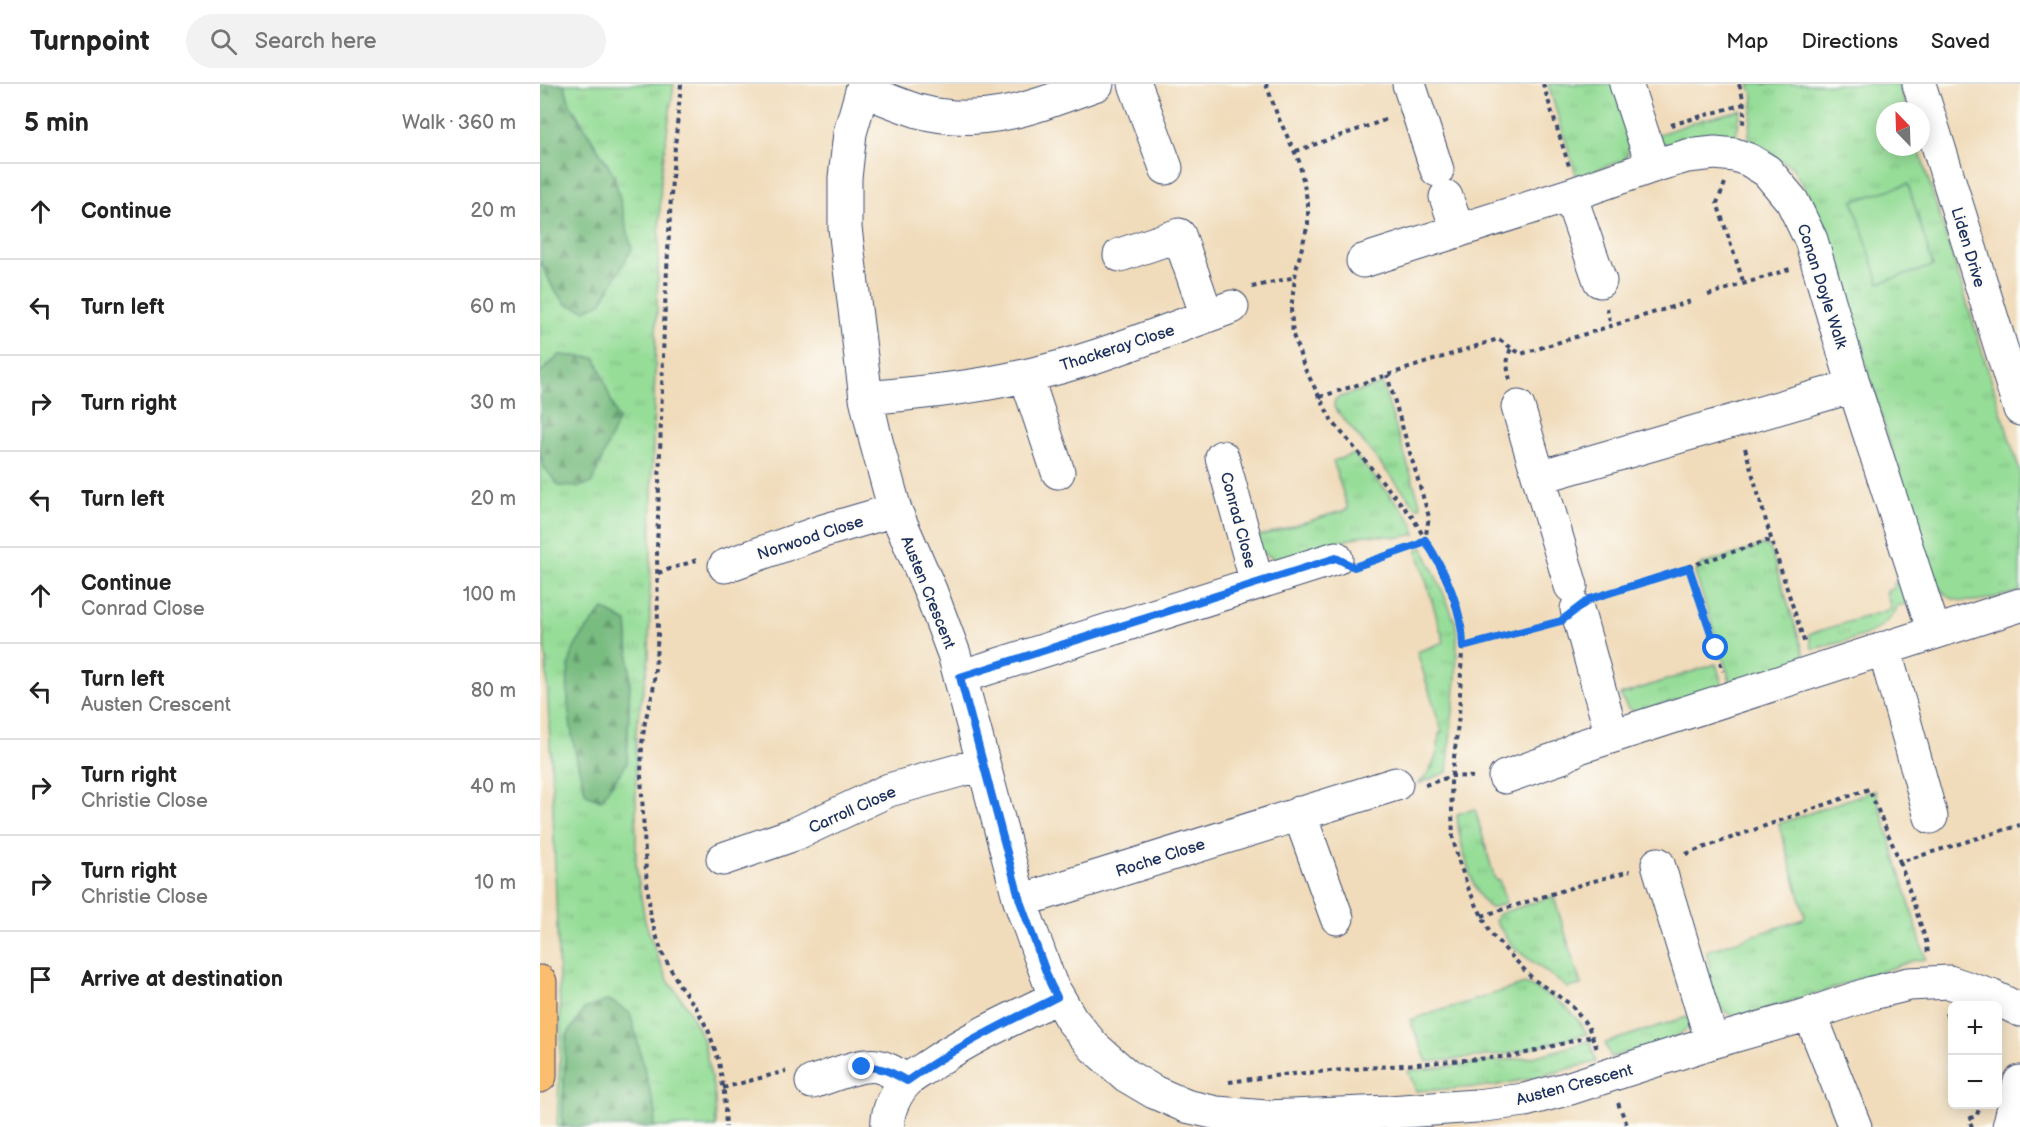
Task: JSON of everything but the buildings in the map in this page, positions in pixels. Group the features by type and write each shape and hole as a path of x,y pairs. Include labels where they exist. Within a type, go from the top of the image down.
{"main road":[{"path":"540,982 540,1076"}],"street":[{"path":"863,87 917,110 937,115 972,118 1011,113 1097,84"},
{"path":"1135,84 1166,168"},
{"path":"1626,84 1653,166"},
{"name":"Liden Drive","path":"1919,84 2020,410"},
{"name":"Austen Crescent","path":"863,87 850,133 846,167 845,228 866,398 895,510 930,590 954,654 1020,901 1050,983 1071,1019 1094,1047 1127,1076 1154,1092 1186,1106 1219,1108 1266,1117 1389,1112 1477,1117 1712,1042 1810,1014 1872,993 1909,984 1949,982 1991,996 2020,1010"},
{"path":"1413,96 1458,231"},
{"name":"Conan Doyle Walk","path":"1363,261 1687,156 1715,153 1749,159 1767,171 1792,201 1803,220 1818,261 1854,386 1934,632"},
{"path":"1574,194 1600,281"},
{"path":"1120,255 1179,235 1220,312"},
{"name":"Thackeray Close","path":"866,398 966,387 1026,376 1102,354 1220,312"},
{"path":"1026,376 1058,472"},
{"path":"1539,477 1854,386"},
{"path":"1518,407 1612,736"},
{"name":"Conrad Close","path":"1222,457 1257,583"},
{"name":"Norwood Close","path":"725,566 823,531 895,510"},
{"name":"Conrad Close","path":"960,677 1336,558"},
{"path":"1505,777 1562,758 1579,747 2020,605"},
{"path":"1884,648 1931,817"},
{"name":"Carroll Close","path":"723,859 795,834 890,790 982,764"},
{"name":"Roche Close","path":"1020,901 1396,784"},
{"path":"1299,813 1337,918"},
{"path":"1658,864 1712,1042"},
{"path":"888,1127 887,1120 891,1104 907,1081 975,1038 1057,997"},
{"path":"1810,1014 1855,1127"},
{"path":"812,1082 862,1067 876,1066 889,1070 907,1081"},
{"path":"2009,1127 2020,1082"}],"path":[{"path":"681,84 672,178 664,325 657,549 657,664 653,692 645,721 641,775 646,873 651,919 666,962 697,1009 709,1032 719,1062 726,1127"},
{"path":"1266,84 1278,117 1296,151 1305,186 1308,224 1295,277 1291,309 1293,335 1305,369 1332,421 1413,518 1446,581 1463,629 1459,715 1451,783 1453,839 1469,890 1491,934 1533,979 1570,1004 1588,1026 1628,1127"},
{"path":"1543,84 1574,194"},
{"path":"1739,84 1745,116 1735,155 1717,203 1744,284"},
{"path":"1296,151 1413,96"},
{"path":"1642,133 1744,104"},
{"path":"1708,295 1818,261"},
{"path":"1220,312 1236,291 1295,277"},
{"path":"1320,397 1498,339 1521,354 1692,301"},
{"path":"1336,558 1354,567 1418,545 1425,540 1429,517 1387,375"},
{"path":"1737,420 1772,542 1813,671"},
{"path":"1463,647 1561,621 1574,597 1590,599 1766,541 1772,542"},
{"path":"658,573 705,558 725,566"},
{"path":"1689,568 1732,698"},
{"path":"1482,916 1583,884 1658,864 1869,789 1900,862 1927,944 1932,982 1948,1018"},
{"path":"1900,862 2020,825"},
{"path":"1219,1108 1281,1075 1514,1056 1592,1036"},
{"path":"723,1088 806,1064 812,1082"},
{"path":"1972,1127 1969,1119 1977,1115 1979,1109"}],"green space":[{"path":"540,84 564,84 570,104 614,175 632,249 601,303 585,310 566,304 553,288 540,260"},
{"path":"564,84 674,84 661,175 649,657 636,730 636,866 645,921 657,956 669,982 686,1005 703,1039 715,1096 716,1127 654,1127 656,1114 630,1013 566,1037 562,1127 557,1127 561,1038 552,784 540,588 540,452 544,467 560,355 540,373 540,260 553,288 614,175 570,104","holes":["627,622 630,676 627,763"]},
{"path":"1548,84 1614,84 1629,144 1624,160 1577,177"},
{"path":"1749,84 1899,84 1904,102 1876,102 1876,156 1921,156 2020,472 2020,591 1982,600 1962,601 1946,595 1935,582 1927,567 1847,302 1814,203 1792,167 1748,142 1754,97"},
{"path":"1741,110 1735,141 1667,145 1656,135 1701,120"},
{"path":"1908,184 1933,266 1879,283 1853,201"},
{"path":"560,355 596,358 618,420 592,483 579,487 559,486 544,467 540,452 540,373"},
{"path":"1382,384 1421,506 1417,508 1334,407 1337,398"},
{"path":"1354,454 1405,512 1416,534 1401,537 1364,535 1279,560 1264,554 1251,539 1348,509 1333,461"},
{"path":"1764,545 1770,548 1806,660 1731,683 1695,573 1699,566"},
{"path":"1423,548 1455,622 1457,637 1456,679 1447,772 1418,784 1428,774 1434,762 1439,734 1442,732 1417,652 1444,642 1417,550"},
{"path":"1903,580 1905,605 1898,605 1884,624 1874,631 1850,640 1812,648 1809,634 1891,609 1886,591 1894,588 1893,584"},
{"path":"603,609 627,622 630,676 627,763 601,800 586,794 573,742 568,683 569,666 575,646"},
{"path":"1716,664 1723,687 1635,712 1627,707 1620,695"},
{"path":"1875,790 1926,959 1912,961 1822,992 1738,1017 1730,1015 1715,999 1707,970 1710,968 1706,951 1804,919 1805,916 1779,824"},
{"path":"1475,809 1495,880 1499,880 1506,903 1491,908 1484,902 1472,880 1458,823 1457,814"},
{"path":"1554,897 1581,985 1568,988 1514,948 1495,921 1498,914"},
{"path":"1525,984 1561,1003 1575,1016 1587,1034 1508,1054 1427,1062 1410,1020"},
{"path":"609,1000 630,1013 656,1114 654,1127 562,1127 566,1037 584,1009"},
{"path":"1687,1017 1691,1023 1686,1030 1655,1045 1611,1057 1605,1043"},
{"path":"1590,1041 1596,1062 1493,1086 1416,1091 1408,1071 1533,1057"}],"route":[{"path":"862,1067 876,1066 889,1070 907,1081 942,1057 984,1033 1057,997 1020,901 960,677 1336,558 1354,567 1418,545 1425,540 1446,581 1463,629 1463,647 1561,621 1590,599 1689,568 1716,648"}]}
